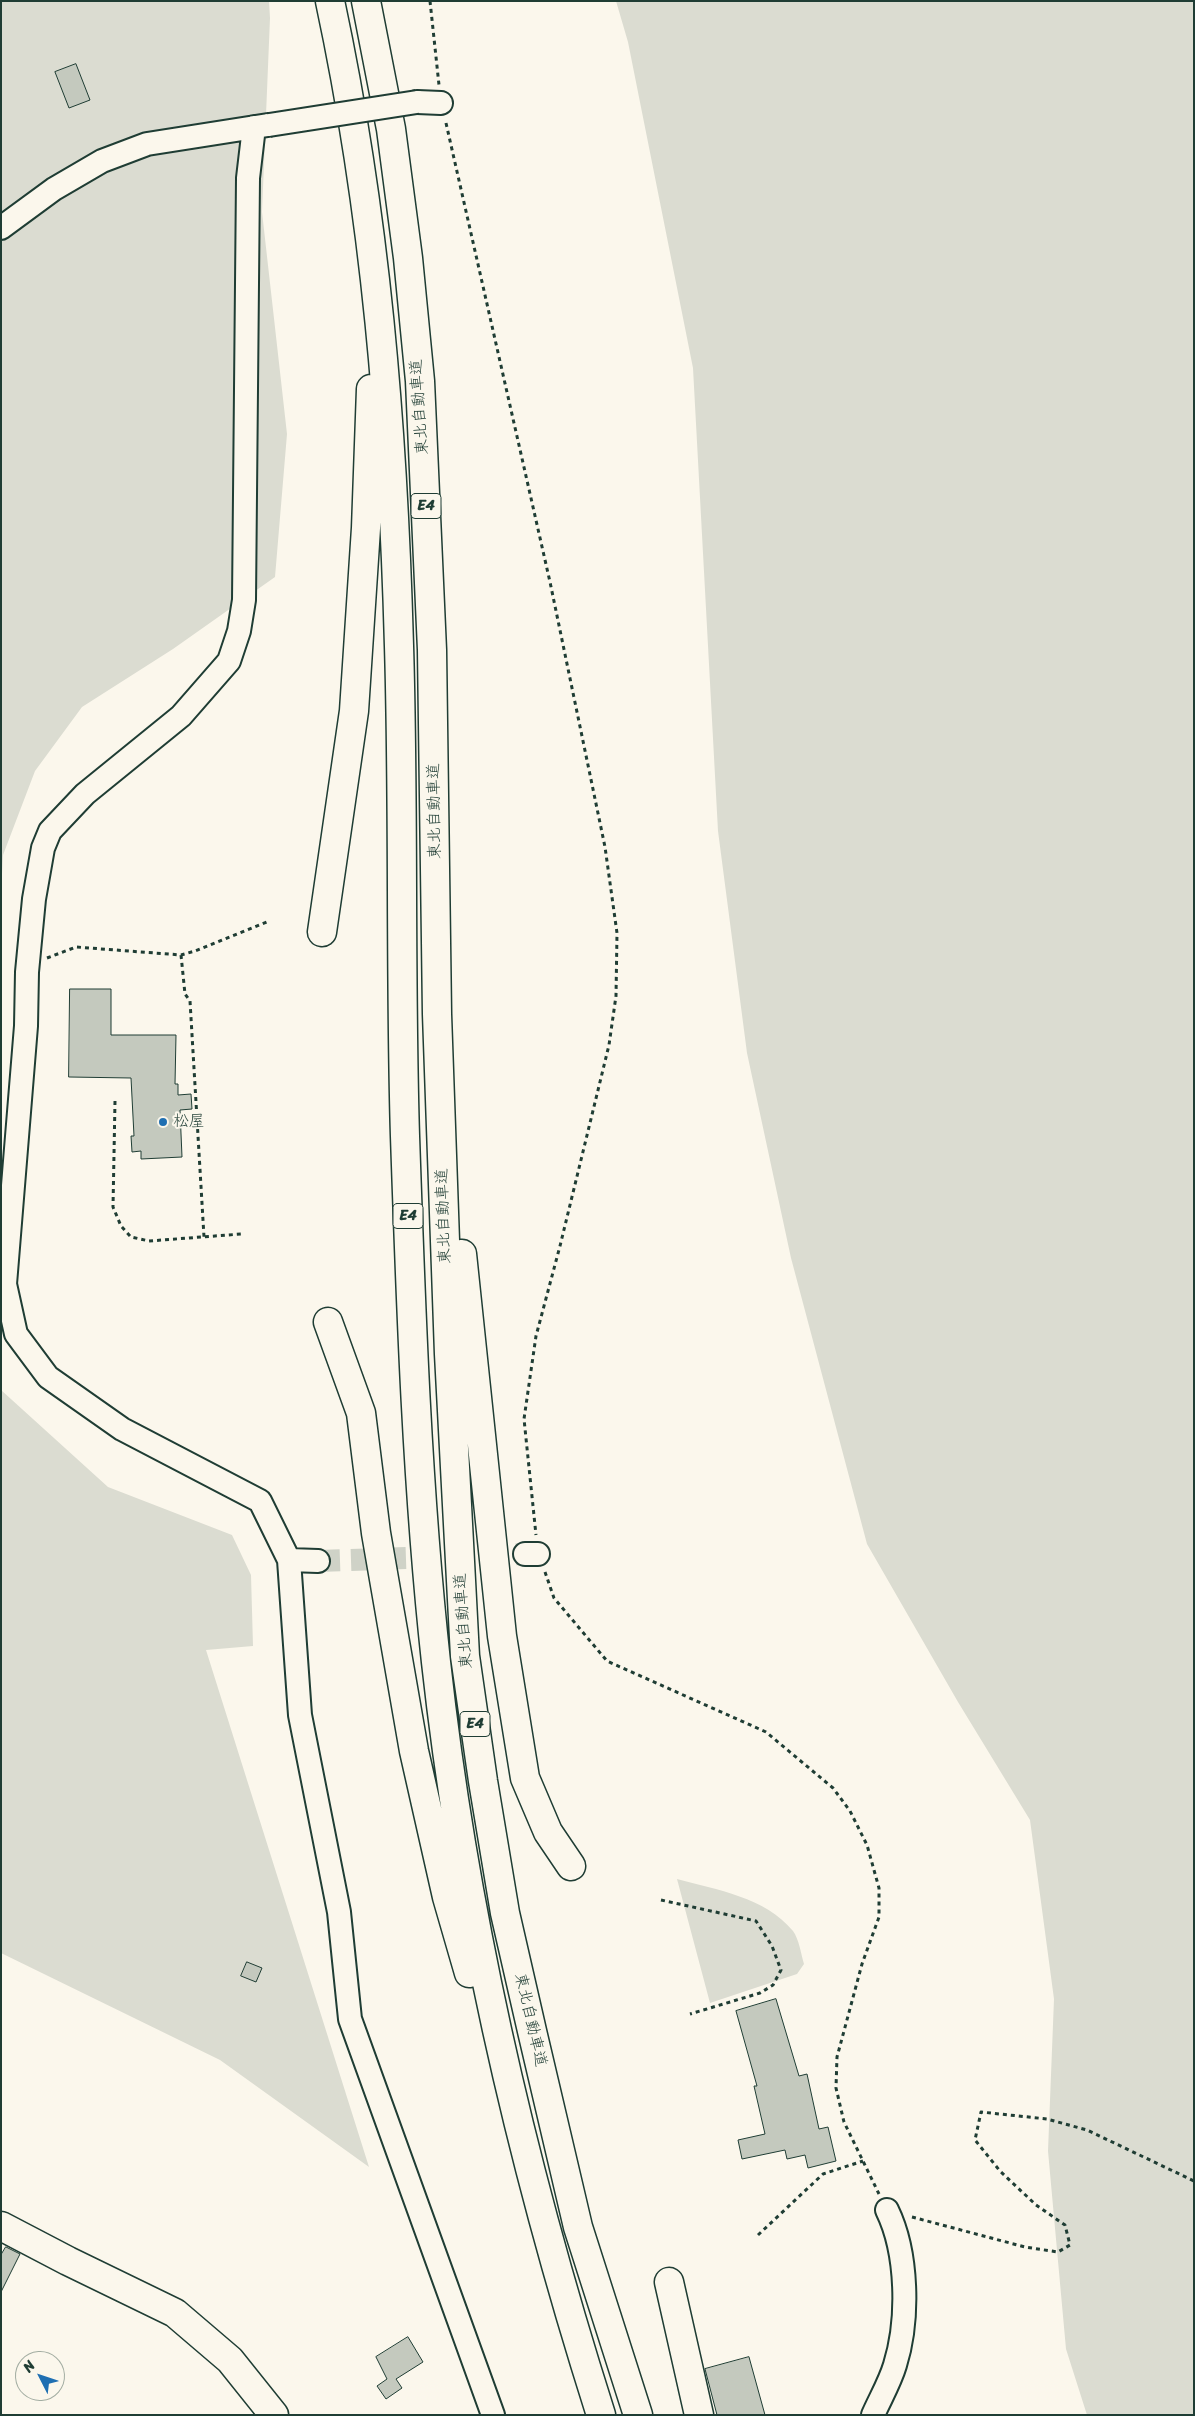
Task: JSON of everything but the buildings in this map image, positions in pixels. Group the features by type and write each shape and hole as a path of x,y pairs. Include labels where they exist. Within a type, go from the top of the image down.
{"main road":[{"name":"東北自動車道","path":"330,1 356,136 375,264 387,384 400,652 401,962 405,1140 414,1357 425,1538 436,1661 453,1788 475,1919 500,2043 548,2238 601,2415"},
{"name":"東北自動車道","path":"366,1 392,129 408,258 420,381 432,650 437,1014 449,1354 465,1656 505,1913 578,2227 638,2415"},
{"path":"322,932 354,711 366,528 375,264"},
{"path":"437,1014 502,1636 526,1778 548,1832 570,1866"},
{"path":"328,1322 361,1412 376,1533 414,1751 447,1897 548,2238"},
{"path":"1,2226 68,2262 175,2313 230,2360 274,2415"},
{"path":"669,2282 699,2415"}],"street":[{"path":"1,228 54,190 102,161 147,144 417,102 441,103"},
{"path":"262,126 248,178 244,600 239,630 229,661 181,716 85,794 50,831 42,848 34,899 27,970 26,1026 5,1284 16,1334 48,1377 122,1429 260,1501 289,1560 300,1715 339,1912 350,2019 494,2415"},
{"path":"289,1560 318,1561"},
{"path":"873,2415 895,2368 903,2337 903,2270 896,2228 887,2210"}],"path":[{"path":"430,1 441,103 550,582 605,847 617,933 616,996 608,1045 560,1246 536,1336 524,1419 531,1554 554,1598 607,1661 766,1732 833,1788 850,1811 867,1845 879,1888 879,1917 862,1964 837,2057 836,2088 844,2122 887,2210 1025,2247 1058,2252 1070,2245 1065,2225 1036,2205 1007,2178 975,2140 981,2112 1047,2119 1087,2130 1194,2181"},
{"path":"27,970 76,947 181,955 269,921"},
{"path":"181,955 185,994 190,1001 204,1237"},
{"path":"115,1101 113,1207 121,1226 131,1237 149,1241 241,1234"},
{"path":"661,1900 756,1921 772,1946 781,1970 773,1985 760,1993 690,2014"},
{"path":"758,2235 823,2174 863,2161"}],"shaded area":[{"path":"1,1 269,1 270,18 262,212 287,434 275,577 173,649 82,707 35,771 3,855 1,893"},
{"path":"616,1 1194,1 1194,2415 1087,2415 1066,2349 1048,2151 1054,1999 1030,1820 958,1702 867,1544 791,1258 747,1053 718,831 693,368 628,42"},
{"path":"1,1390 108,1487 232,1535 251,1575 253,1646 206,1650 369,2167 220,2060 1,1953"},
{"path":"677,1879 739,1896 769,1910 782,1919 793,1931 800,1947 804,1964 797,1974 710,2003"}],"tunnel":[{"path":"318,1561 525,1554"}],"place":[{"name":"松屋","path":"163,1122"}]}
